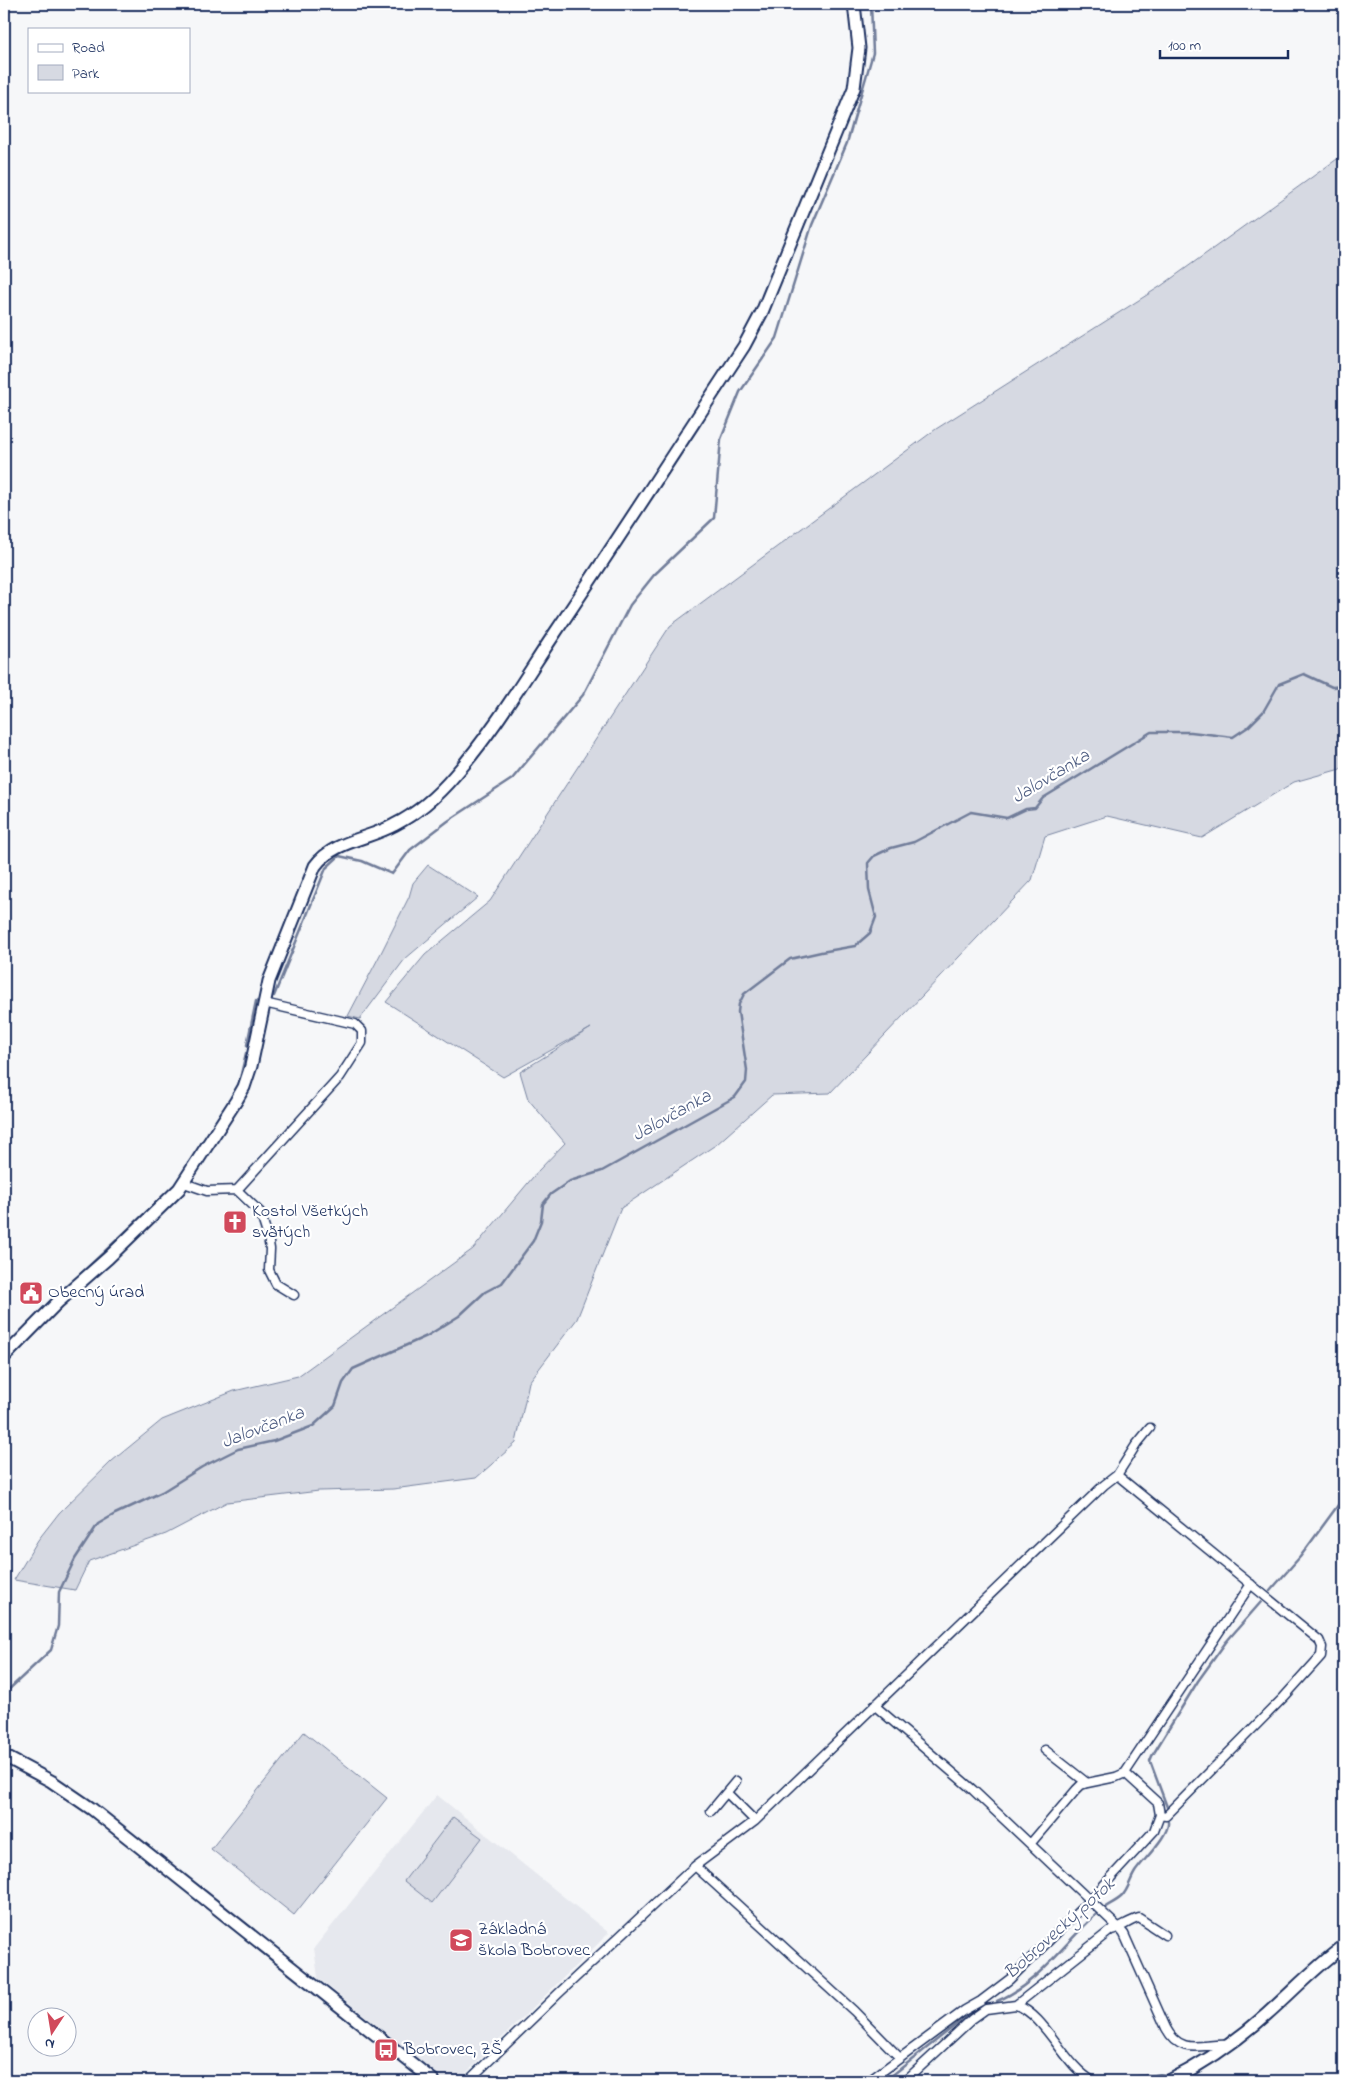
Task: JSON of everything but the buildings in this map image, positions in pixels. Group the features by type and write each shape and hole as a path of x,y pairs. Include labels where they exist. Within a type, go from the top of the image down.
{"street":[{"path":"4,1357 59,1301 93,1272 171,1198 184,1183 244,1087 269,981 307,884 318,863 338,848 388,828 409,817 433,798 460,769 512,698 610,553 750,335 762,312 854,88 859,48 854,4"},
{"path":"237,1190 340,1077 362,1043 362,1031 355,1024 264,1003"},
{"path":"184,1183 207,1191 237,1190 260,1212 270,1249 269,1270 276,1284 294,1295"},
{"path":"468,2081 695,1866 755,1821 1104,1485 1117,1475 1136,1445 1150,1428"},
{"path":"1117,1475 1319,1640 1322,1647 1321,1656 1191,1792 1166,1816 1160,1815"},
{"path":"1031,1843 1081,1785 1125,1773 1251,1584"},
{"path":"874,1705 973,1790 1098,1906 1119,1928 1166,2028 1173,2038 1181,2044 1190,2047 1229,2045"},
{"path":"1046,1750 1087,1783"},
{"path":"4,1756 51,1781 92,1809 434,2081"},
{"path":"869,2081 964,2010 981,2001 1010,1979 1090,1900 1154,1831 1160,1815 1158,1804 1125,1773"},
{"path":"711,1810 736,1782"},
{"path":"727,1792 755,1821"},
{"path":"695,1866 854,2011 900,2058"},
{"path":"905,2081 972,2019 986,2009 1016,2005 1111,1930 1139,1918 1165,1935"},
{"path":"1139,2081 1160,2079 1170,2081 1229,2045 1267,2014 1312,1971 1344,1946"},
{"path":"981,2001 986,2009"},
{"path":"1016,2005 1028,2012 1082,2073 1093,2081"}],"shaded area":[{"name":"Základná škola Bobrovec","path":"437,1795 609,1933 458,2081 446,2081 318,1978 314,1948"}],"green space":[{"path":"1344,154 1344,768 1294,782 1202,838 1107,816 1045,836 1032,880 830,1093 772,1095 717,1144 621,1208 577,1319 529,1382 516,1443 476,1478 393,1489 319,1491 227,1502 166,1534 89,1561 75,1590 14,1580 38,1540 59,1513 112,1461 162,1420 234,1391 298,1376 473,1249 538,1171 565,1143 528,1099 520,1072 591,1028 503,1077 386,1002 425,955 490,901 670,626 936,429 1161,286"},
{"path":"428,865 478,897 405,959 360,1019 348,1016 409,897 413,883"},
{"path":"304,1732 387,1798 294,1915 211,1849"},
{"path":"453,1817 482,1838 432,1903 404,1881"}],"waterway":[{"path":"274,996 326,868 339,856 362,861 392,874 410,850 448,821 512,779 583,695 630,605 654,575 714,518 721,439 740,392 777,338 812,225 847,143 873,53 871,4"},
{"name":"Jalovčanka","path":"4,1694 51,1650 58,1626 59,1592 75,1559 98,1524 162,1492 202,1467 238,1449 274,1441 313,1426 335,1406 343,1383 353,1369 427,1336 459,1316 485,1292 502,1283 533,1241 541,1221 543,1204 551,1194 570,1181 602,1171 735,1097 746,1082 747,1070 738,1012 739,1004 744,994 790,959 855,946 870,933 876,917 869,890 868,863 874,856 891,848 914,842 971,812 1007,818 1026,809 1035,808 1043,798 1151,732 1191,732 1233,737 1248,727 1263,712 1279,684 1304,674 1332,687 1344,686"},
{"path":"247,1045 256,1001"},
{"path":"182,1174 238,1087 246,1053"},
{"path":"71,1283 174,1186"},
{"path":"4,1348 14,1339"},
{"name":"Bobrovecký potok","path":"1270,1591 1300,1557 1344,1497"},
{"name":"Bobrovecký potok","path":"1167,1807 1150,1761 1152,1756 1198,1681 1226,1642 1261,1602"},
{"name":"Bobrovecký potok","path":"997,2001 1026,1984 1088,1922 1122,1896 1135,1872 1165,1834 1168,1822"},
{"name":"Bobrovecký potok","path":"885,2081 972,2012"}],"place":[{"name":"Kostol Všetkých svätých","path":"235,1222"},
{"name":"Obecný úrad","path":"31,1293"},
{"name":"Základná škola Bobrovec","path":"461,1940"},
{"name":"Bobrovec, ZŠ","path":"386,2050"}]}
